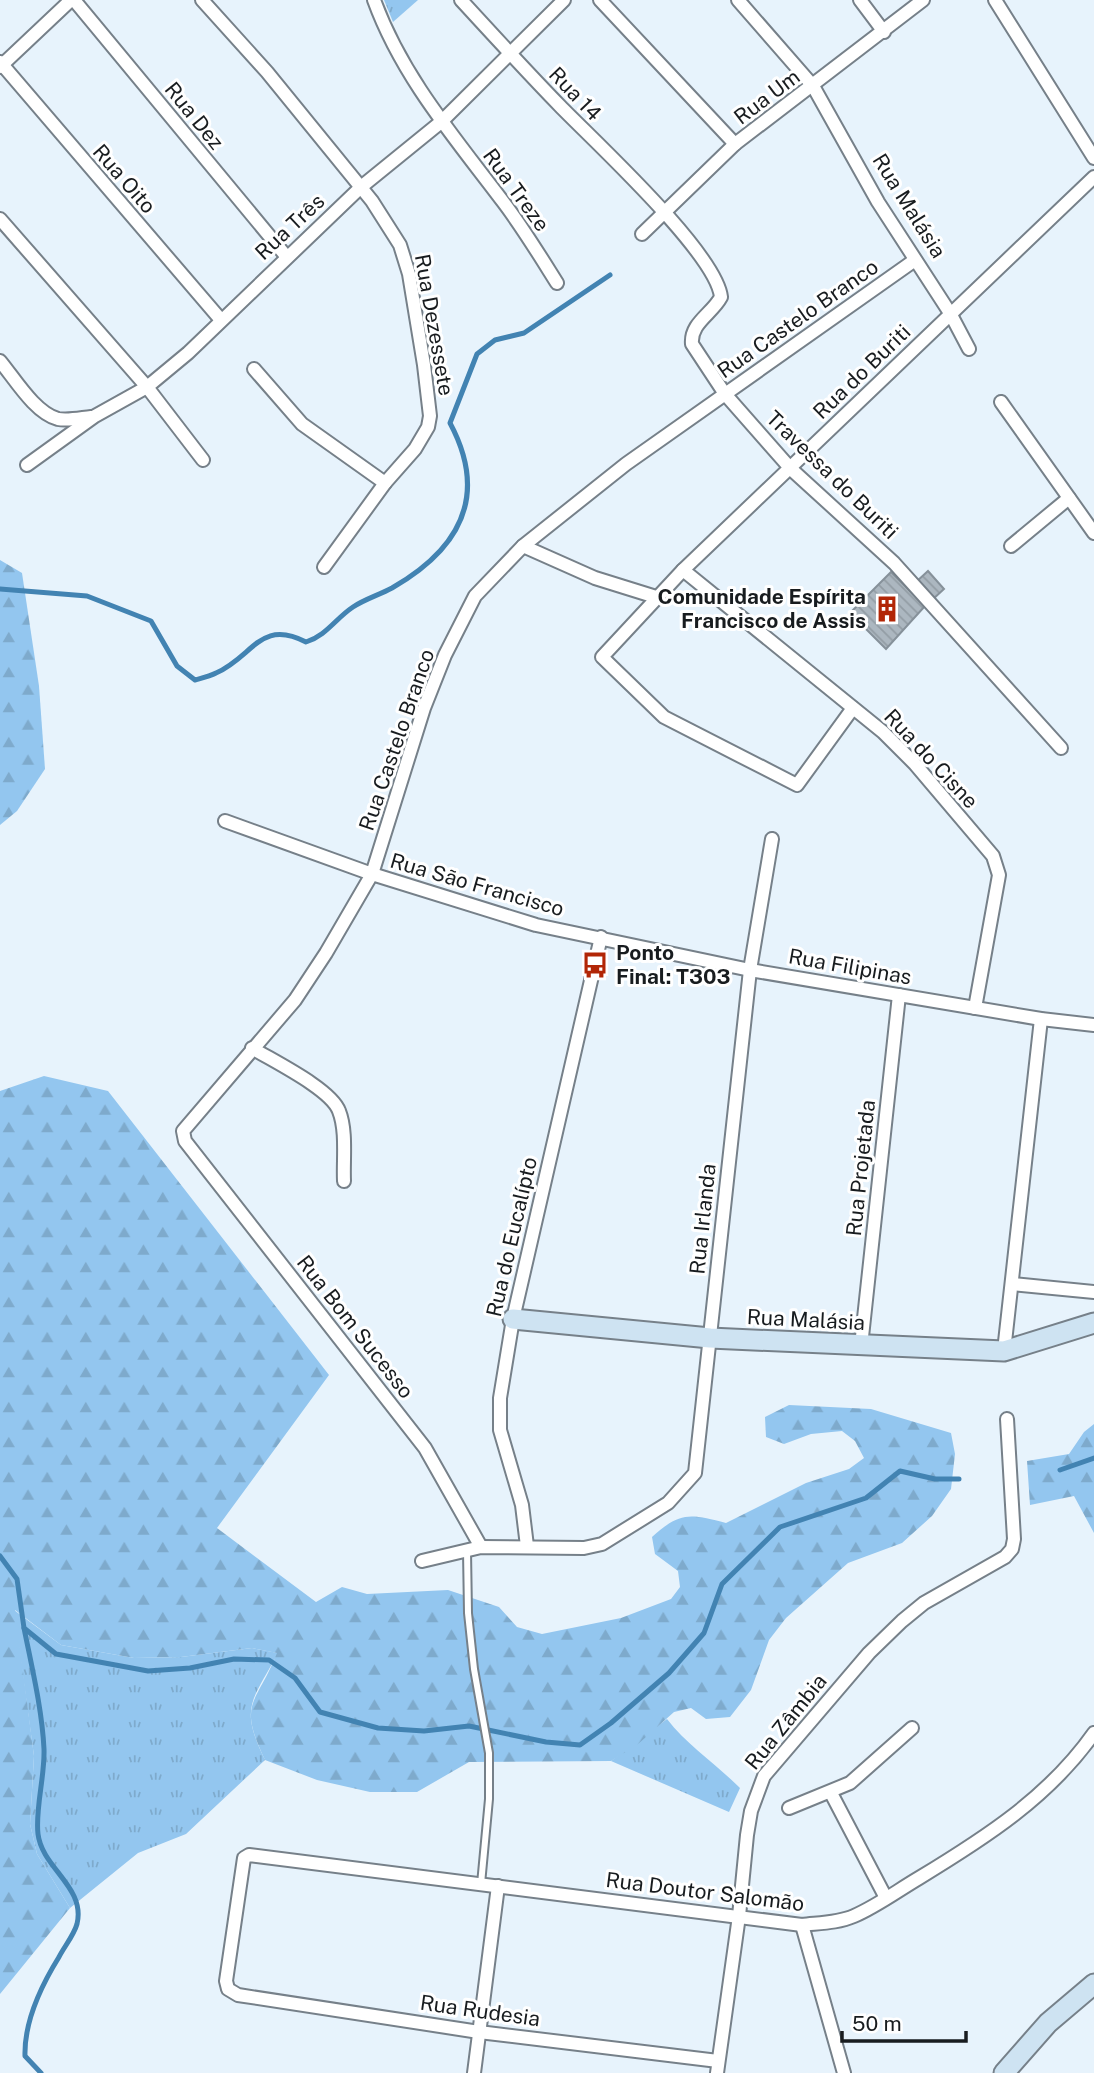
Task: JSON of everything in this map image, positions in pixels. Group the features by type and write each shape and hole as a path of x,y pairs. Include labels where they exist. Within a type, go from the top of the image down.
{"street":[{"path":"1,65 72,0"},
{"name":"Rua Dez","path":"72,0 286,256"},
{"name":"Rua Dezessete","path":"202,0 267,72 361,187 400,245 417,313 430,416 423,438 385,483 324,567"},
{"name":"Rua Treze","path":"374,0 404,65 441,122 505,204 557,283"},
{"name":"Rua 14","path":"461,0 510,54 665,211"},
{"name":"Rua Três","path":"27,465 95,416 147,387 361,187 441,122 564,0"},
{"path":"600,0 735,144"},
{"name":"Rua Malásia","path":"738,0 813,86 969,349"},
{"path":"860,0 884,32"},
{"name":"Rua Um","path":"642,234 735,144 923,0"},
{"path":"995,0 1094,158"},
{"name":"Rua Oito","path":"1,65 221,320"},
{"name":"Rua do Buriti","path":"853,708 797,785 664,717 602,657 683,570 1094,177"},
{"name":"Travessa do Buriti","path":"665,211 720,289 721,297 716,305 691,335 695,353 725,394 791,468 894,563 1061,748"},
{"path":"0,219 147,387 203,460"},
{"name":"Rua Castelo Branco","path":"185,1141 182,1135 185,1126 295,1000 372,874 405,761 445,655 475,596 523,546 626,464 915,260"},
{"path":"0,361 42,410 52,416 63,420 95,416"},
{"path":"254,369 302,424 385,483"},
{"path":"1001,402 1094,534"},
{"path":"1011,546 1069,498"},
{"path":"523,546 595,578 656,597"},
{"name":"Rua do Cisne","path":"683,570 853,708 915,764 998,866 975,1008"},
{"name":"Rua São Francisco","path":"225,821 485,911 601,937"},
{"name":"Rua Irlanda","path":"527,1546 584,1548 602,1544 667,1503 695,1473 750,970 772,839"},
{"name":"Rua Filipinas","path":"601,937 750,970 1041,1020 1094,1025"},
{"name":"Rua do Eucalípto","path":"527,1546 523,1505 500,1430 500,1398 513,1319 601,937"},
{"name":"Rua Projetada","path":"861,1346 899,995"},
{"path":"1004,1351 1041,1020"},
{"path":"252,1048 313,1086 338,1107 342,1122 344,1181"},
{"name":"Rua Bom Sucesso","path":"185,1141 425,1448 481,1547"},
{"path":"1012,1284 1094,1292"},
{"name":"Rua Malásia","path":"513,1319 710,1338 1004,1351 1094,1323"},
{"name":"Rua Zâmbia","path":"718,2067 740,1916 751,1811 764,1776 869,1653 902,1622 925,1604 1005,1557 1012,1549 1014,1539 1007,1419"},
{"path":"422,1561 481,1547 527,1546"},
{"path":"789,1808 831,1793 864,1773 912,1728"},
{"name":"Rua Doutor Salomão","path":"237,1996 228,1989 226,1981 241,1867 244,1858 249,1856 802,1925 853,1916 990,1833 1029,1805 1058,1778 1094,1733"},
{"path":"831,1793 886,1898"},
{"path":"474,2073 498,1886"},
{"path":"802,1925 844,2073"},
{"path":"1004,2073 1048,2023 1094,1984"},
{"name":"Rua Rudesia","path":"237,1996 718,2067"}],"lane":[{"path":"467,1549 468,1613 487,1741 489,1799 481,1885"}],"green space":[{"path":"384,0 418,0 393,22"},
{"path":"0,560 22,573 39,686 45,769 17,811 0,825"},
{"path":"44,1076 108,1091 329,1375 217,1528 316,1602 342,1587 367,1594 448,1590 499,1607 517,1627 542,1634 621,1618 671,1599 680,1587 678,1571 655,1554 652,1537 662,1529 686,1517 726,1523 806,1483 849,1469 864,1458 855,1441 842,1431 811,1434 784,1444 766,1437 765,1417 789,1405 871,1409 951,1433 955,1454 951,1489 932,1516 902,1543 848,1563 786,1618 769,1640 751,1690 730,1717 706,1719 691,1708 674,1712 637,1745 611,1761 469,1762 417,1792 370,1792 317,1780 265,1760 252,1726 251,1714 277,1653 252,1648 181,1657 134,1658 61,1645 15,1610 34,1756 30,1824 37,1854 70,1908 0,1994 0,1091"},
{"path":"1094,1424 1094,1533 1074,1496 1030,1505 1027,1461 1069,1454 1084,1432"},
{"path":"14,1610 61,1645 134,1658 181,1657 252,1648 278,1653 252,1705 252,1727 265,1760 186,1834 138,1853 70,1908 37,1854 30,1824 34,1756"},
{"path":"667,1719 740,1788 729,1812 611,1761"}],"building":[{"path":"928,571 944,589 932,600 916,582"},
{"name":"Comunidade Espírita Francisco de Assis","path":"891,572 925,606 886,649 850,613"}],"waterway":[{"path":"0,589 87,596 151,621 177,666 195,680 229,666 267,637 278,634 306,642 313,639 353,607 416,573 451,538 467,497 467,474 461,449 450,423 477,354 495,340 524,333 610,275"},
{"path":"1060,1470 1094,1458"},
{"path":"0,1556 17,1579 24,1628 56,1654 148,1671 190,1668 234,1659 269,1660 295,1678 320,1712 378,1728 424,1731 469,1726 546,1742 580,1745 611,1723 669,1673 704,1633 722,1584 780,1527 866,1498 900,1471 935,1479 959,1479"},
{"path":"24,1628 43,1734 38,1834 47,1857 70,1888 78,1911 76,1928 40,1992 27,2030 25,2056 41,2073"}],"place":[{"name":"Comunidade Espírita Francisco de Assis","path":"887,609"},
{"name":"Ponto Final: T303","path":"595,965"}]}
